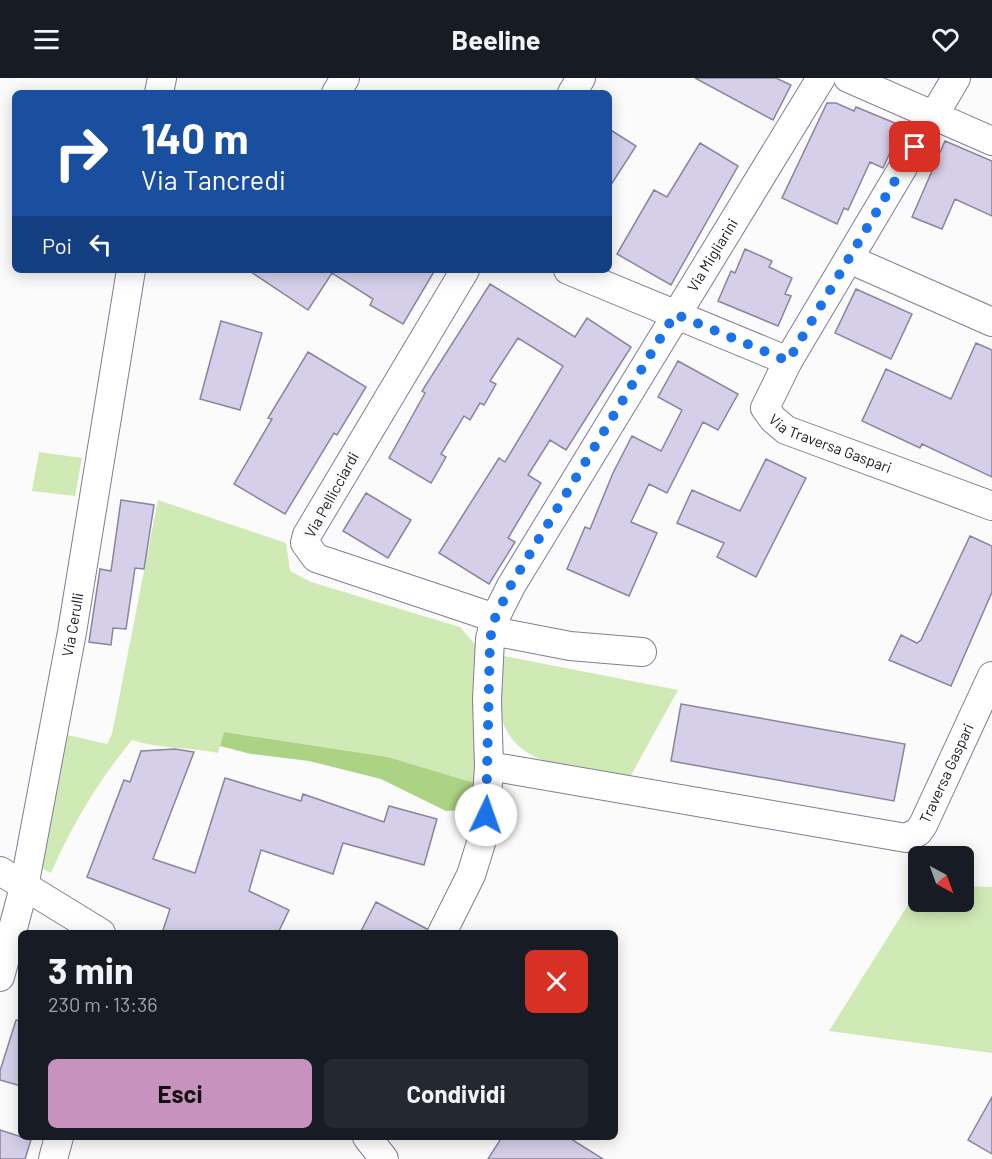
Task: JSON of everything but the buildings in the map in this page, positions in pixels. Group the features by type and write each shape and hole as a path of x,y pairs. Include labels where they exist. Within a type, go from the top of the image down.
{"street":[{"name":"Via Migliarini","path":"444,930 471,875 485,830 489,766 487,700 493,625 511,585 821,78"},
{"path":"848,78 992,141"},
{"name":"Via Traversa Gaspari","path":"956,78 788,361 765,408 768,415 786,430 992,506"},
{"path":"849,259 992,322"},
{"name":"Via Cerulli","path":"0,977 24,887 72,632 130,273"},
{"name":"Via Pellicciardi","path":"463,273 307,534 305,543 316,558 493,625"},
{"path":"575,273 788,361"},
{"path":"493,625 570,646 642,652"},
{"name":"Traversa Gaspari","path":"489,766 906,838 913,836 923,825 992,676"},
{"path":"0,871 96,930"},
{"path":"53,1159 58,1140"},
{"path":"369,1140 384,1159"}],"green space":[{"path":"39,452 82,458 75,496 32,491"},
{"path":"158,500 286,543 290,571 311,582 460,627 478,648 478,784 388,757 224,732 218,753 153,745 132,740 108,771 87,804 51,873 34,864 63,734 107,744 112,734"},
{"path":"499,655 678,690 630,777 576,769 540,759 525,751 513,740 501,717 498,690"},
{"path":"224,732 388,757 478,784 475,803 461,810 446,811 381,779 309,761 251,754 220,746"},
{"path":"974,886 992,887 992,1053 829,1031 908,905 908,912 974,912"}],"route":[{"path":"486,815 489,766 487,700 490,639 495,618 511,585 675,314 788,361 915,147"}]}
